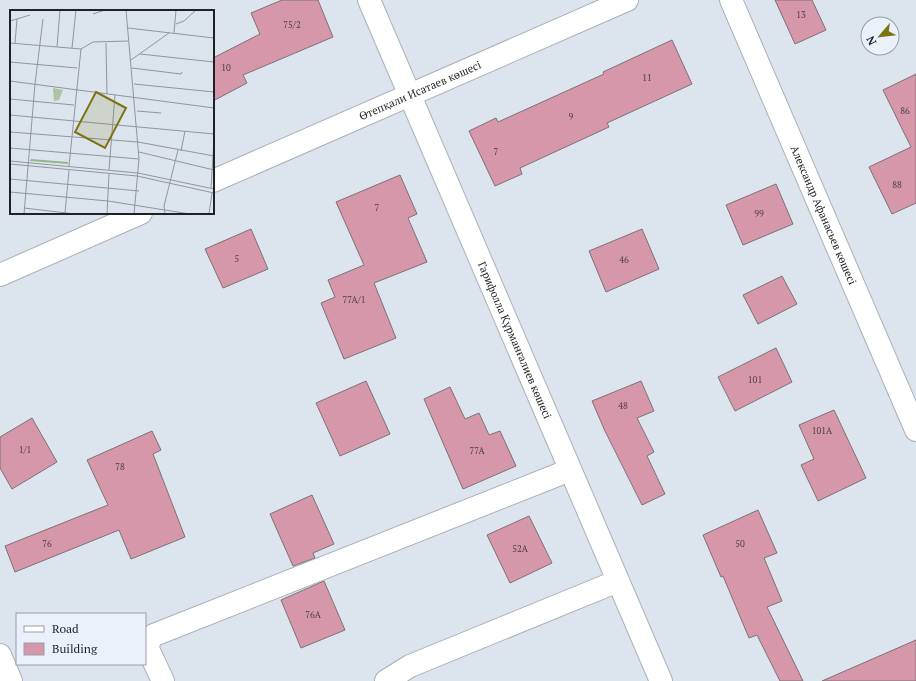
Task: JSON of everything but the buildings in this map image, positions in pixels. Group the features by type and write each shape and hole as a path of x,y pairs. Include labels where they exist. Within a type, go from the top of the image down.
{"street":[{"name":"Гарифолла Құрманғалиев көшесі","path":"369,0 661,681"},
{"name":"Өтепқали Исатаев көшесі","path":"214,181 627,0"},
{"name":"Александр Афанасьев көшесі","path":"731,0 916,430"},
{"path":"0,275 139,214"},
{"path":"163,681 148,649 149,641 154,635 570,470"},
{"path":"386,681 410,666 618,581"},
{"path":"0,655 11,681"}]}
